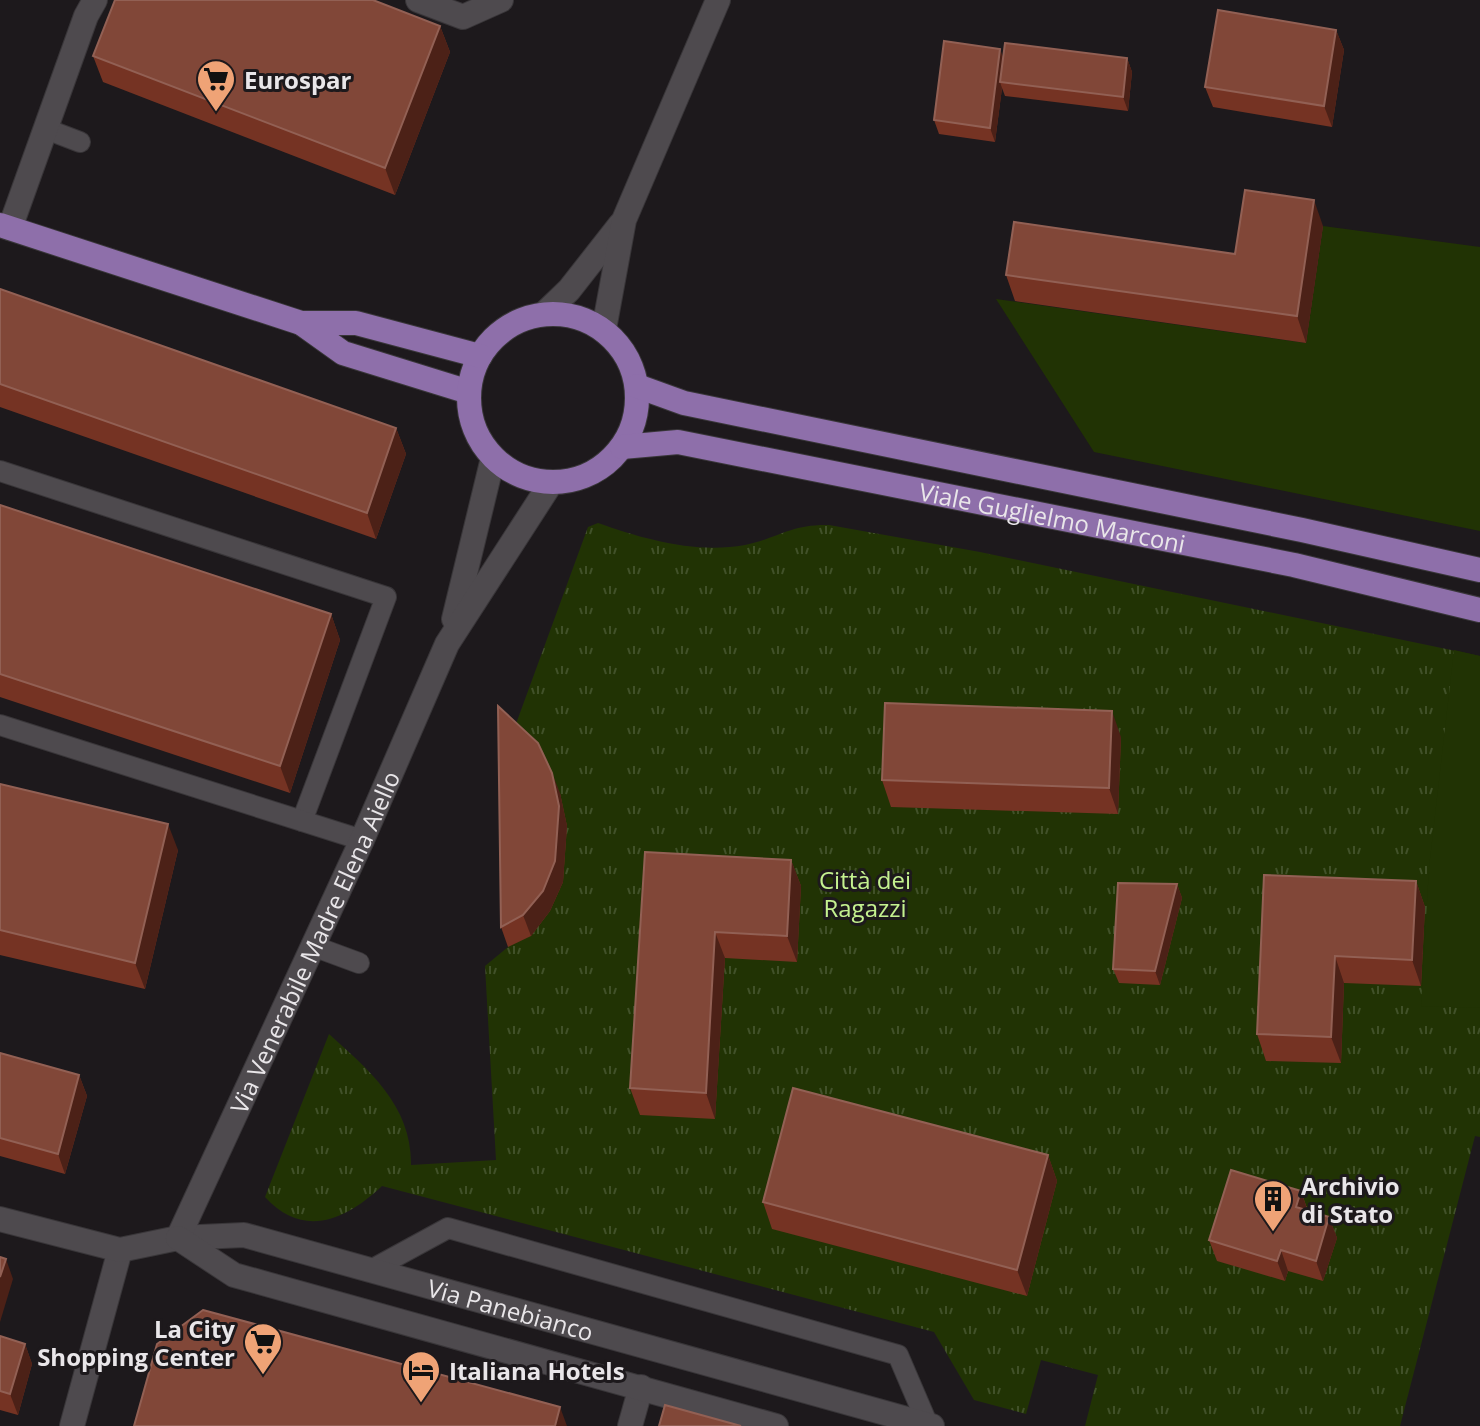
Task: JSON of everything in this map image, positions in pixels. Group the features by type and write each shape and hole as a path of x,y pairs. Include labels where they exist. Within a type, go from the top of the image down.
{"main road":[{"path":"5,226 301,323 343,353 469,392"},
{"path":"544,314 585,319 604,329 625,355 637,386 637,408 622,447 603,467 578,479 551,483 510,472 493,458 479,439 470,416 469,392 480,356 497,335 518,321 544,314"},
{"path":"301,323 356,323 480,356"},
{"name":"Viale Guglielmo Marconi","path":"637,386 684,403 1302,530 1480,570"},
{"name":"Viale Guglielmo Marconi","path":"622,447 678,442 1294,565 1480,610"}],"street":[{"path":"5,226 95,0"},
{"path":"418,0 463,17 501,0"},
{"path":"604,329 624,220 718,0"},
{"path":"544,314 569,290 624,220"},
{"name":"Via Venerabile Madre Elena Aiello","path":"447,644 493,458"},
{"name":"Via Venerabile Madre Elena Aiello","path":"178,1238 362,840 447,644 551,483"},
{"name":"Via Panebianco","path":"0,1219 120,1250 178,1238 244,1235 930,1426"},
{"name":"Via Panebianco","path":"178,1238 234,1275 776,1426"},
{"path":"72,1426 120,1250"},
{"path":"630,1426 641,1387"}],"lane":[{"path":"46,129 80,142"},
{"path":"0,471 386,597 302,821"},
{"path":"0,725 362,840"},
{"path":"313,946 359,963"},
{"path":"371,1270 448,1228 898,1355 930,1426"}],"green space":[{"path":"1323,226 1480,247 1480,531 1094,452 996,299 1306,343"},
{"name":"Città dei Ragazzi","path":"598,523 651,539 708,548 745,545 794,529 829,525 980,552 1480,656 1480,1137 1475,1136 1400,1426 1085,1426 1098,1375 1041,1360 1026,1414 974,1400 934,1332 382,1186 354,1208 325,1220 295,1218 265,1197 329,1034 373,1076 396,1107 409,1144 411,1165 496,1160 485,966 508,947 513,732 588,527"},
{"path":"1454,650 1480,656 1480,1008 1421,1006 1429,868"}],"building":[{"path":"115,0 373,0 440,26 385,168 93,56"},
{"path":"1218,10 1336,30 1324,106 1205,87"},
{"path":"944,41 1000,49 990,128 934,120"},
{"path":"1005,43 1127,58 1123,97 1000,82"},
{"path":"1245,190 1314,200 1297,316 1006,275 1014,222 1235,254"},
{"path":"0,289 396,428 367,513 0,384"},
{"path":"0,505 331,614 280,766 0,674"},
{"path":"885,703 1112,711 1109,788 882,780"},
{"path":"498,706 538,743 552,773 559,806 555,861 543,891 523,915 501,927"},
{"path":"0,784 168,824 135,963 0,930"},
{"path":"645,852 791,860 787,936 715,932 706,1093 630,1088"},
{"path":"1264,875 1416,881 1412,960 1335,956 1331,1037 1257,1034"},
{"path":"1118,883 1177,884 1155,971 1113,969"},
{"path":"0,1053 79,1075 58,1154 0,1138"},
{"path":"793,1088 1048,1155 1017,1270 763,1202"},
{"name":"Archivio di Stato","path":"1231,1170 1301,1191 1296,1207 1329,1217 1316,1261 1281,1250 1277,1261 1209,1240"},
{"path":"0,1257 6,1259 0,1277"},
{"path":"203,1310 560,1407 555,1426 134,1426 157,1344"},
{"path":"0,1336 25,1344 10,1394 0,1391"},
{"path":"665,1405 741,1426 659,1426"}],"place":[{"name":"Eurospar","path":"216,113"},
{"name":"Archivio di Stato","path":"1273,1233"},
{"name":"La City Shopping Center","path":"263,1376"},
{"name":"Italiana Hotels","path":"421,1404"}]}
